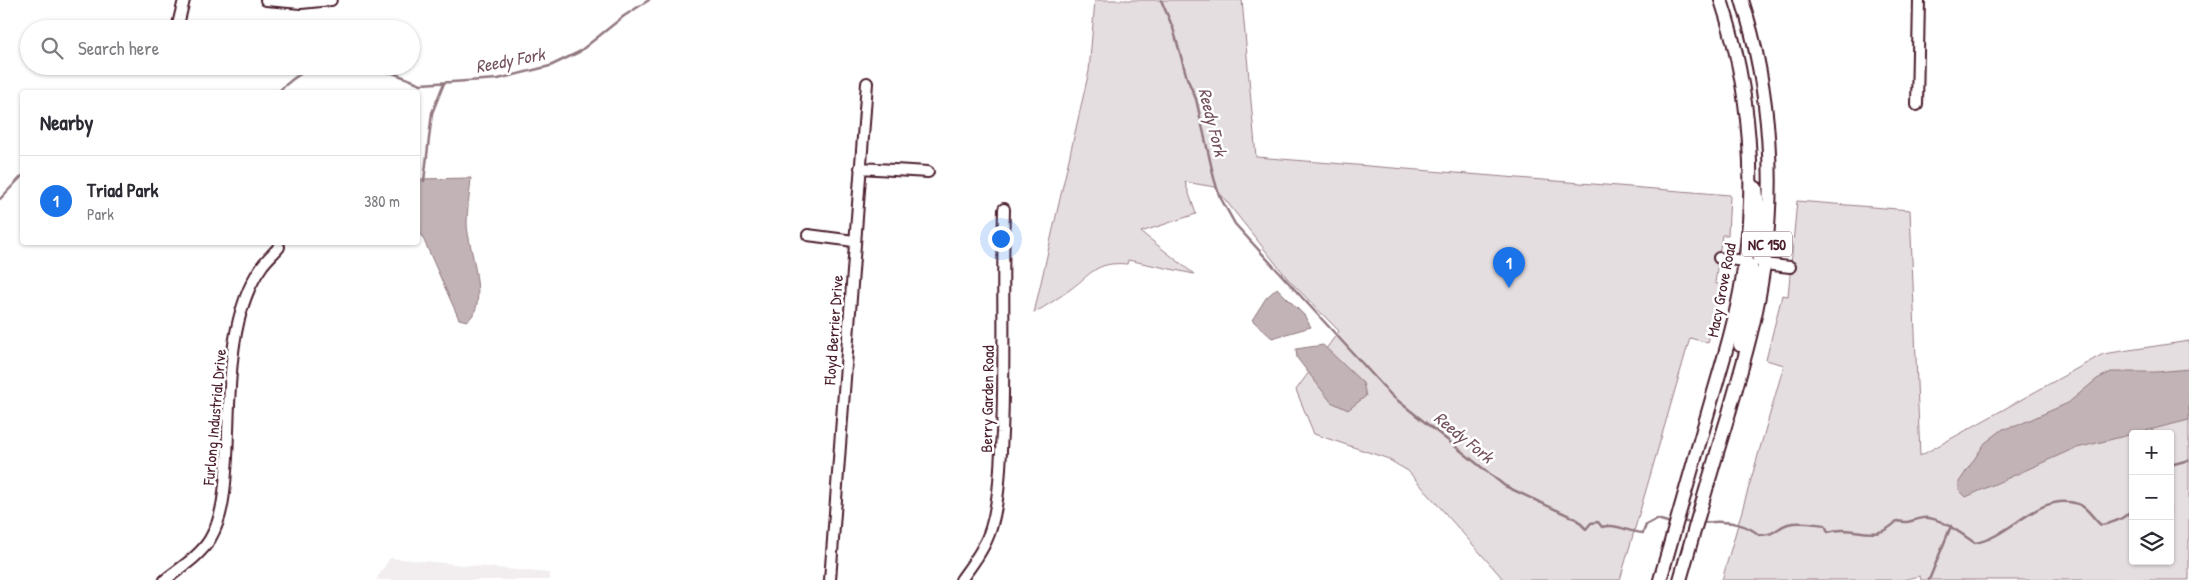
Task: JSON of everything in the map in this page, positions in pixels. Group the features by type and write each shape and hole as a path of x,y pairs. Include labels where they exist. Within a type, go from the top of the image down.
{"main road":[{"name":"Macy Grove Road","path":"1660,580 1734,322 1745,261 1750,195 1747,126 1741,78 1721,0"},
{"name":"NC 150","path":"1680,580 1753,326 1764,264 1770,195 1767,124 1760,74 1742,0"},
{"path":"1747,126 1758,197 1757,252 1759,259 1764,264"},
{"path":"1726,422 1752,280 1751,267 1745,261"}],"street":[{"path":"179,20 184,0"},
{"path":"266,0 301,3 332,0"},
{"path":"1917,105 1919,0"},
{"name":"Floyd Berrier Drive","path":"830,580 867,83"},
{"path":"860,168 928,172"},
{"name":"Berry Garden Road","path":"961,580 984,548 992,527 1000,474 1005,370 1002,305 1004,209"},
{"path":"808,235 854,241"},
{"name":"Furlong Industrial Drive","path":"165,580 199,552 210,540 218,521 225,484 231,374 238,322 250,289 261,267 279,246"},
{"path":"1719,258 1745,261"},
{"path":"1764,264 1790,267"}],"shaded area":[{"path":"1095,0 1242,0 1256,157 1730,195 1728,235 1722,235 1715,283 1721,285 1708,343 1690,338 1620,580 1504,580 1408,471 1386,458 1314,434 1296,390 1339,331 1288,279 1215,187 1185,182 1196,214 1141,232 1194,274 1128,260 1127,264 1108,265 1094,270 1064,294 1034,313 1089,71"},
{"path":"471,178 467,224 478,290 474,313 467,321 459,319 420,231 420,179"},
{"path":"1797,201 1910,210 1920,456 2103,354 2189,341 2189,580 1921,580 1920,576 1902,580 1722,580 1784,365 1766,360 1782,295 1788,296"},
{"path":"1277,288 1304,315 1311,327 1272,338 1252,320 1266,298"},
{"path":"1323,345 1363,383 1366,396 1348,410 1331,402 1297,358 1296,349"},
{"path":"2189,369 2189,420 2149,430 2129,430 2129,435 2073,449 1966,497 1959,490 1959,482 1985,443 2003,429 2016,426 2068,403 2097,379 2111,372 2156,372"},
{"path":"390,558 550,573 550,580 376,580"}],"waterway":[{"name":"Reedy Fork","path":"398,75 421,84 498,79 550,66 579,52 624,16 649,0"},
{"name":"Reedy Fork","path":"1161,0 1173,28 1187,78 1196,99 1219,195 1235,224 1392,396 1505,486 1576,519 1586,529 1591,523 1598,522 1602,527 1612,526 1643,533 1646,525 1657,519 1671,523"},
{"name":"Reedy Fork","path":"280,90 299,75"},
{"path":"424,181 432,113 444,83"},
{"name":"Reedy Fork","path":"0,199 20,178"},
{"path":"2174,464 2189,460"},
{"name":"Reedy Fork","path":"1700,522 1736,524 1751,529 1759,535 1773,533 1788,524 1797,523 1825,525 1828,532 1847,530 1872,533 1889,528 1897,521 1908,522 1929,518 1950,526 1975,543 2001,533 2025,516 2051,504 2064,502 2078,504 2085,508 2101,525 2119,520 2129,512"},
{"name":"Reedy Fork","path":"1681,521 1693,523"},
{"path":"1929,580 1951,526"}],"place":[{"name":"Triad Park","path":"1509,288"}]}
